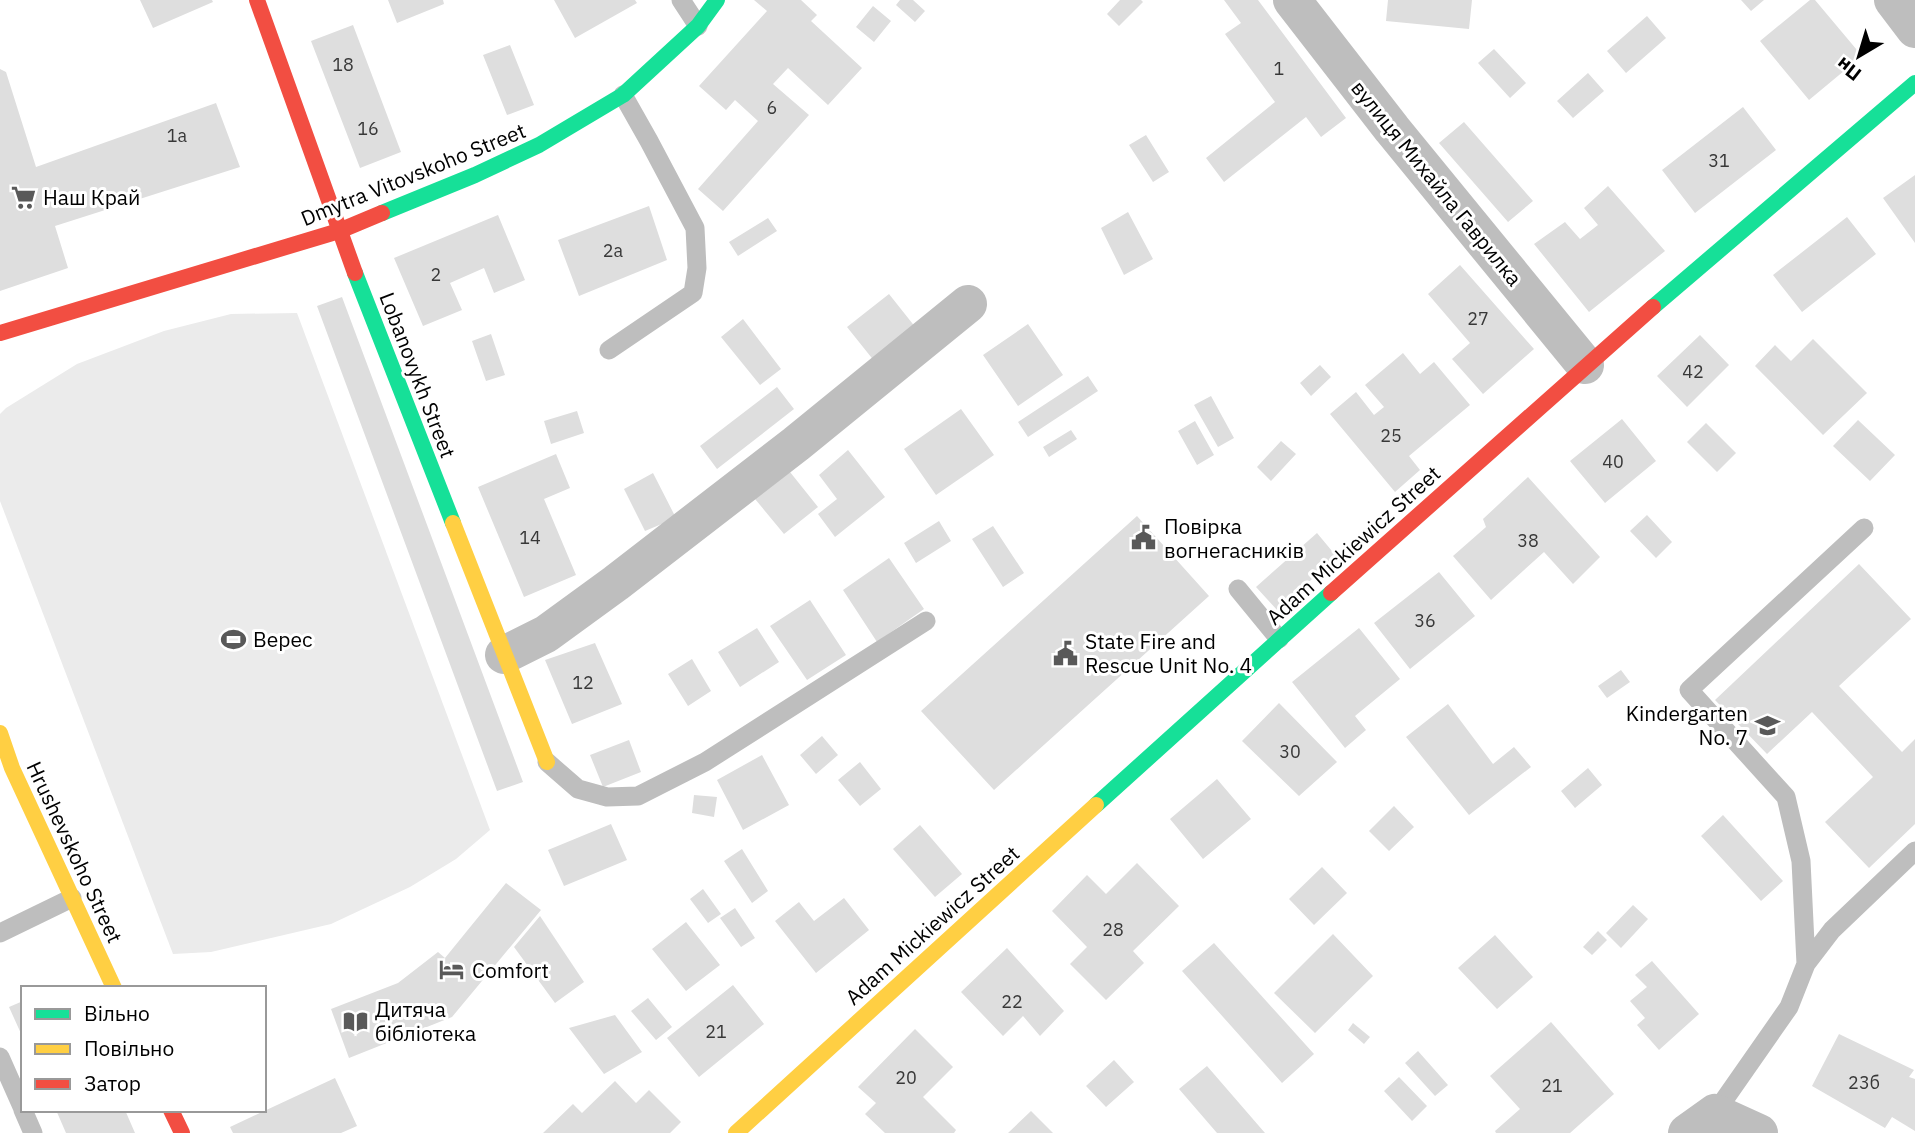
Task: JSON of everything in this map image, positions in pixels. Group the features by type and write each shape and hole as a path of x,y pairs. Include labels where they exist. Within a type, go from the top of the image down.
{"street":[{"name":"Lobanovykh Street","path":"257,0 339,231 547,762"},
{"name":"Dmytra Vitovskoho Street","path":"0,333 339,231 475,175 539,145 622,96 698,26 717,0"},
{"name":"вулиця Михайла Гаврилка","path":"1292,0 1392,129 1585,365"},
{"path":"1892,0 1915,29"},
{"name":"Adam Mickiewicz Street","path":"736,1133 1585,365 1915,83"},
{"path":"504,655 546,634 617,583 796,444 968,304"},
{"name":"Hrushevskoho Street","path":"4,758 113,986"},
{"path":"172,1112 182,1133"},
{"path":"1701,1123 1759,1133"}],"lane":[{"path":"681,0 698,26"},
{"path":"609,350 693,293 697,268 695,228 622,96"},
{"path":"1806,964 1801,861 1786,797 1689,691 1864,528"},
{"path":"1238,589 1279,639"},
{"path":"547,762 578,789 607,797 638,796 705,762 926,621"},
{"path":"1701,1123 1789,1007 1806,964 1832,930 1915,851"},
{"path":"0,933 72,898"},
{"path":"0,1057 21,1104"},
{"path":"24,1112 33,1133"}],"shaded area":[{"path":"297,313 490,830 456,859 410,887 331,924 211,952 173,954 0,501 0,414 77,364 164,331 231,314"}],"building":[{"path":"140,0 212,0 213,2 153,28"},
{"path":"388,0 443,0 444,4 397,23"},
{"path":"554,0 635,0 637,3 575,38"},
{"path":"754,0 801,0 817,15 811,21 862,68 828,105 788,68 773,84 809,115 723,211 698,189 758,121 735,100 726,110 699,86 767,11"},
{"path":"900,0 913,0 925,11 915,22 896,5"},
{"path":"1120,0 1143,2 1119,26 1107,14"},
{"path":"1224,0 1258,0 1346,118 1321,137 1306,117 1224,182 1206,158 1275,102 1225,34 1241,23"},
{"path":"1388,0 1472,0 1469,29 1386,21"},
{"path":"1741,0 1764,0 1751,11"},
{"path":"1810,0 1815,0 1862,56 1809,100 1760,41"},
{"path":"873,6 891,21 874,42 856,27"},
{"path":"1647,16 1666,38 1626,73 1607,51"},
{"path":"353,25 401,152 360,168 311,41"},
{"path":"510,45 534,105 507,115 483,55"},
{"path":"1494,49 1526,83 1510,98 1478,63"},
{"path":"0,69 6,72 36,167 216,103 240,167 55,226 68,268 0,291"},
{"path":"1588,73 1604,91 1573,118 1557,101"},
{"path":"1743,107 1776,150 1695,213 1662,170"},
{"path":"1464,122 1533,201 1508,222 1439,143"},
{"path":"1146,135 1169,172 1153,182 1129,145"},
{"path":"1915,175 1915,243 1883,198"},
{"path":"1608,186 1665,251 1589,312 1534,244 1565,222 1580,239 1598,225 1584,208"},
{"path":"649,206 667,260 579,296 558,240"},
{"path":"1128,212 1153,259 1124,275 1101,228"},
{"path":"498,215 525,280 494,293 484,268 450,283 462,310 423,326 394,258"},
{"path":"1847,217 1876,254 1802,312 1773,275"},
{"path":"768,218 777,231 738,256 729,242"},
{"path":"1460,265 1534,349 1483,394 1452,359 1470,343 1428,294"},
{"path":"889,294 916,328 875,362 847,327"},
{"path":"342,297 523,782 497,791 317,306"},
{"path":"743,319 781,369 760,385 721,337"},
{"path":"1028,324 1063,375 1018,406 983,355"},
{"path":"491,334 505,375 486,381 472,341"},
{"path":"1700,335 1729,365 1687,407 1657,376"},
{"path":"1813,339 1867,393 1823,435 1755,366 1775,345 1791,361"},
{"path":"1403,353 1420,374 1434,362 1470,405 1409,456 1420,470 1395,492 1330,414 1356,392 1374,415 1384,407 1365,385"},
{"path":"1320,365 1331,377 1311,396 1300,383"},
{"path":"1088,376 1098,391 1028,437 1018,422"},
{"path":"777,387 794,409 717,469 700,446"},
{"path":"1211,396 1234,438 1218,447 1194,405"},
{"path":"961,409 994,455 936,495 904,449"},
{"path":"577,411 584,433 551,444 544,421"},
{"path":"1622,419 1656,461 1605,503 1570,461"},
{"path":"1858,420 1895,455 1870,481 1833,446"},
{"path":"1195,421 1214,455 1197,465 1178,431"},
{"path":"1706,423 1736,453 1717,472 1687,442"},
{"path":"1071,430 1077,439 1049,457 1043,447"},
{"path":"1281,441 1296,454 1271,481 1257,467"},
{"path":"848,450 885,497 835,537 818,514 837,499 819,475"},
{"path":"556,454 570,488 544,499 576,575 524,597 478,487"},
{"path":"790,472 818,507 784,534 755,499"},
{"path":"653,473 676,518 645,531 624,489"},
{"path":"1528,477 1600,557 1573,584 1544,552 1491,600 1453,556 1486,527 1483,519"},
{"path":"1647,515 1672,542 1656,558 1630,531"},
{"name":"State Fire and Rescue Unit No. 4","path":"1137,516 1209,596 994,790 921,711"},
{"path":"939,521 951,541 916,563 904,543"},
{"path":"993,526 1024,573 1003,587 972,539"},
{"path":"1317,533 1337,557 1277,610 1256,587"},
{"path":"889,558 924,609 877,642 843,590"},
{"name":"Kindergarten No. 7","path":"1859,564 1911,619 1839,686 1902,752 1915,739 1915,824 1869,868 1825,822 1873,777 1812,712 1767,754 1715,700"},
{"path":"1439,572 1475,616 1410,669 1374,623"},
{"path":"810,600 846,655 807,680 770,626"},
{"path":"757,628 779,662 740,687 718,652"},
{"path":"1359,628 1400,679 1355,716 1366,730 1345,748 1292,682"},
{"path":"595,643 622,704 572,724 545,660"},
{"path":"692,659 711,691 688,706 668,674"},
{"path":"1621,670 1630,682 1607,698 1598,686"},
{"path":"1279,703 1337,762 1299,796 1242,741"},
{"path":"1448,704 1493,764 1514,747 1531,767 1469,815 1406,737"},
{"path":"822,736 838,755 816,774 800,755"},
{"path":"629,740 641,772 603,787 590,755"},
{"path":"762,755 789,805 743,830 717,780"},
{"path":"860,762 881,789 860,806 838,780"},
{"path":"1588,768 1602,785 1575,808 1561,791"},
{"path":"1217,779 1251,819 1203,859 1170,819"},
{"path":"694,795 717,797 714,817 692,813"},
{"path":"1394,806 1414,827 1389,851 1369,831"},
{"path":"1723,815 1783,881 1761,901 1701,836"},
{"path":"611,824 627,860 564,886 548,850"},
{"path":"920,825 962,874 935,897 893,849"},
{"path":"742,849 768,891 752,903 724,861"},
{"path":"1137,863 1179,906 1133,951 1144,963 1106,1000 1070,964 1087,947 1052,911 1087,875 1106,894"},
{"path":"1322,867 1347,893 1314,925 1289,899"},
{"name":"Comfort","path":"506,883 541,910 452,1017 349,1058 331,1009 398,983 438,952 445,958"},
{"path":"703,889 721,914 708,923 690,899"},
{"path":"844,898 869,930 816,973 775,921 799,902 814,921"},
{"path":"1633,905 1648,919 1621,948 1606,933"},
{"path":"735,908 755,938 741,947 720,918"},
{"path":"540,916 584,982 555,1003 514,947"},
{"path":"686,922 720,965 686,991 652,949"},
{"path":"1598,931 1607,940 1592,955 1583,947"},
{"path":"1333,934 1373,976 1315,1033 1274,993"},
{"path":"1495,935 1533,977 1497,1009 1458,968"},
{"path":"1214,943 1314,1054 1282,1083 1182,971"},
{"path":"1007,948 1064,1011 1040,1036 1023,1016 1003,1036 961,992"},
{"path":"1652,961 1699,1014 1659,1050 1637,1025 1645,1018 1630,1001 1647,987 1635,975"},
{"path":"733,985 764,1024 699,1077 667,1038"},
{"path":"648,998 672,1027 656,1040 631,1011"},
{"path":"21,1002 21,1034 9,1007"},
{"path":"615,1015 642,1052 604,1074 569,1028"},
{"path":"1551,1022 1614,1094 1570,1133 1496,1133 1495,1131 1520,1109 1490,1076"},
{"path":"1353,1023 1370,1037 1364,1044 1348,1030"},
{"path":"915,1029 953,1067 923,1097 956,1130 954,1133 885,1133 865,1114 876,1103 858,1087"},
{"path":"1839,1034 1914,1070 1909,1077 1915,1079 1915,1131 1892,1117 1885,1128 1812,1086"},
{"path":"1418,1051 1448,1085 1435,1096 1405,1063"},
{"path":"1114,1060 1134,1082 1106,1107 1086,1086"},
{"path":"1207,1066 1265,1133 1217,1133 1179,1089"},
{"path":"1399,1077 1427,1106 1412,1121 1384,1091"},
{"path":"335,1078 357,1126 341,1133 233,1133 230,1127"},
{"path":"615,1081 636,1103 649,1090 681,1122 670,1133 543,1133 573,1104 582,1113"},
{"path":"1031,1111 1053,1133 1008,1133"},
{"path":"57,1112 126,1112 135,1133 66,1133"}],"traffic: fast":[{"path":"382,213 539,145 623,95 698,26 717,0"},
{"path":"1653,307 1915,83"},
{"path":"355,273 453,523"},
{"path":"1096,805 1331,593"}],"traffic: slow":[{"path":"453,523 547,762"},
{"path":"0,733 12,768 113,986"},
{"path":"736,1133 1096,805"}],"traffic: jam":[{"path":"257,0 355,273"},
{"path":"0,333 339,231 382,213"},
{"path":"1331,593 1653,307"},
{"path":"172,1112 182,1133"}],"place":[{"name":"Наш Край","path":"23,197"},
{"name":"Повірка вогнегасників","path":"1144,538"},
{"name":"Верес","path":"233,639"},
{"name":"State Fire and Rescue Unit No. 4","path":"1065,653"},
{"name":"Kindergarten No. 7","path":"1768,725"},
{"name":"Comfort","path":"452,970"},
{"name":"Дитяча бібліотека","path":"355,1021"}]}
